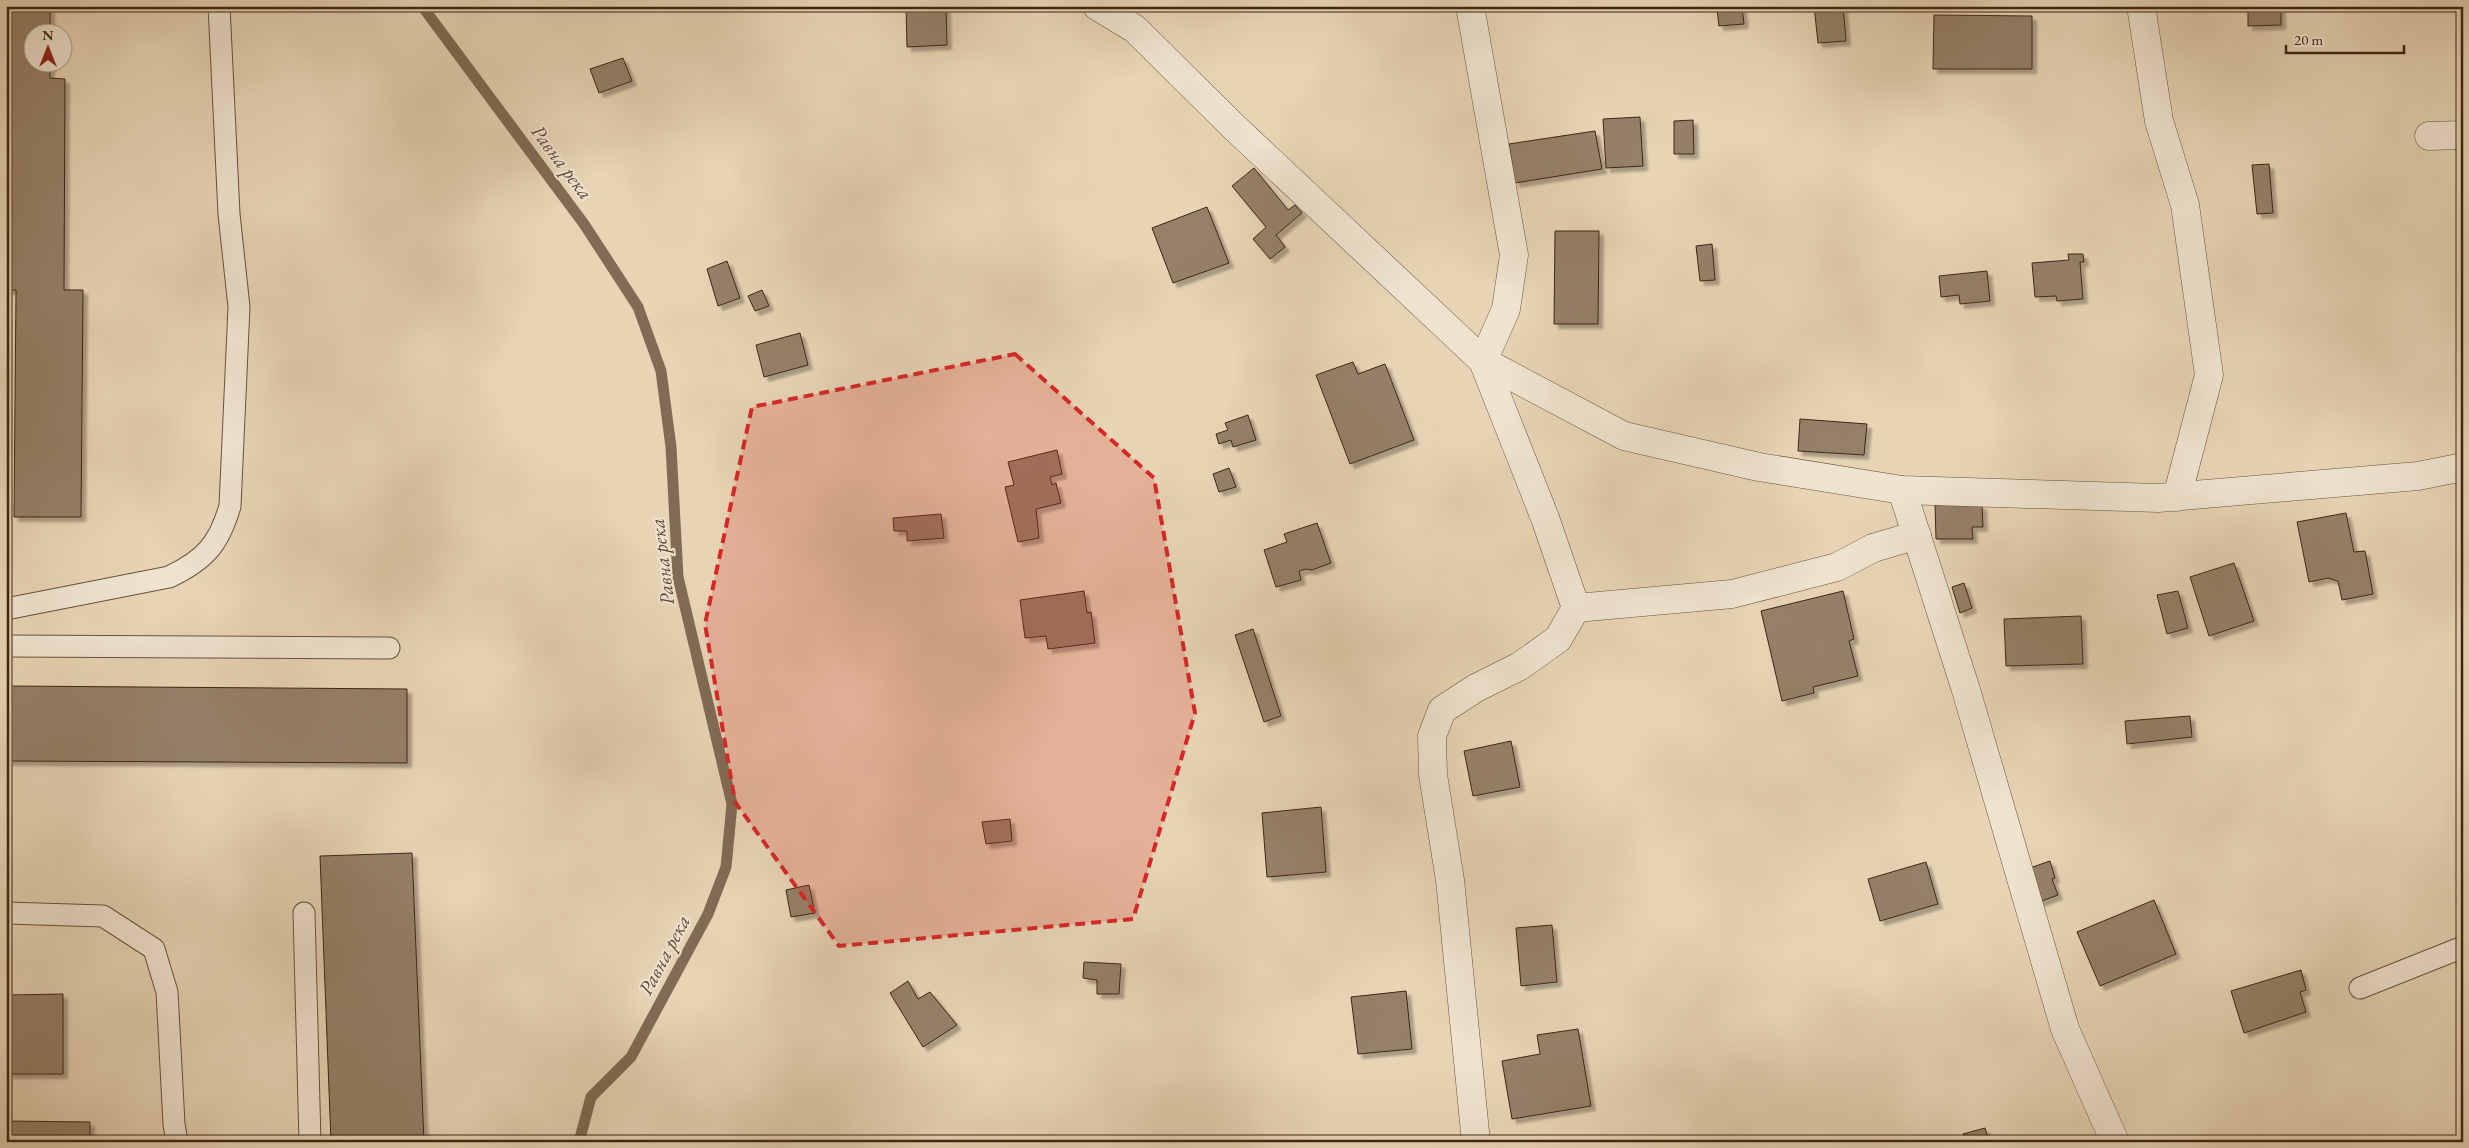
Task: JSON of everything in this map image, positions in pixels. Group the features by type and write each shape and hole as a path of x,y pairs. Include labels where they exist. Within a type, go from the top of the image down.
{"street":[{"path":"1097,6 1135,29 1234,127 1484,361 1624,436 1759,467 1902,490 2158,498 2418,476 2463,467"},
{"path":"1470,6 1514,256 1506,310 1484,361 1545,518 1576,608 1558,639 1520,666 1476,688 1442,710 1432,736 1433,775 1450,880 1476,1142"},
{"path":"2140,6 2159,121 2185,205 2208,375 2177,497"},
{"path":"2429,136 2463,135"},
{"path":"1902,490 1966,690 2065,1029 2115,1142"},
{"path":"1576,608 1732,594 1837,567 1873,548 1917,535"}],"lane":[{"path":"6,609 169,577 191,567 210,550 223,530 230,506 239,307 229,214 219,6"},
{"path":"6,646 389,648"},
{"path":"6,913 103,916 154,949 167,992 174,1124 177,1142"},
{"path":"304,914 310,1142"},
{"path":"2360,988 2463,947"}],"highlighted area":[{"path":"1015,354 1154,478 1195,713 1133,919 839,946 735,802 705,624 752,407"}],"building":[{"path":"6,6 50,6 50,22 22,22 22,72 50,72 50,78 65,79 64,290 83,290 81,517 14,517 16,290 6,290"},
{"path":"906,6 946,6 947,45 907,47"},
{"path":"1814,6 1843,6 1846,41 1818,43"},
{"path":"2248,6 2281,6 2281,25 2248,26"},
{"path":"1742,7 1744,24 1719,26 1717,9"},
{"path":"1934,15 2032,16 2032,69 1933,69"},
{"path":"623,58 632,81 599,93 590,69"},
{"path":"1640,117 1643,166 1606,168 1603,119"},
{"path":"1693,120 1694,154 1674,154 1674,121"},
{"path":"1595,131 1602,169 1515,183 1509,144"},
{"path":"2269,164 2273,213 2257,214 2252,165"},
{"path":"1254,168 1288,210 1295,205 1302,213 1276,235 1285,247 1270,259 1253,239 1266,227 1232,186"},
{"path":"1207,207 1229,263 1173,283 1152,228"},
{"path":"1555,231 1599,231 1598,324 1554,324"},
{"path":"1712,244 1715,280 1700,281 1696,246"},
{"path":"2068,254 2083,254 2084,262 2080,262 2083,299 2057,301 2056,296 2035,297 2032,263 2069,260"},
{"path":"727,261 740,298 718,306 707,269"},
{"path":"1987,271 1990,301 1960,304 1959,295 1941,297 1939,276"},
{"path":"762,290 769,306 755,311 748,296"},
{"path":"800,333 808,365 764,377 756,345"},
{"path":"1353,362 1358,374 1385,364 1414,440 1350,464 1316,375"},
{"path":"1248,415 1256,440 1233,447 1231,440 1219,444 1216,434 1228,430 1225,423"},
{"path":"1800,419 1867,424 1864,455 1798,451"},
{"path":"1057,450 1062,474 1050,477 1052,485 1056,483 1061,503 1036,509 1039,538 1018,542 1005,487 1014,485 1008,462"},
{"path":"1229,468 1236,487 1219,492 1213,474"},
{"path":"1935,505 1982,505 1983,527 1972,527 1973,539 1936,539"},
{"path":"2346,513 2354,552 2365,551 2373,594 2342,600 2338,581 2328,578 2309,582 2297,522"},
{"path":"941,514 944,538 907,541 907,531 894,531 893,518"},
{"path":"1317,523 1331,563 1312,570 1299,571 1301,580 1276,587 1264,550 1287,542 1284,534"},
{"path":"2234,563 2254,621 2209,636 2190,577"},
{"path":"1964,583 1972,608 1960,613 1952,587"},
{"path":"1084,591 1087,613 1091,612 1095,643 1048,649 1046,636 1025,638 1020,600"},
{"path":"1843,591 1854,639 1849,641 1858,676 1813,687 1814,693 1782,701 1761,611"},
{"path":"2178,591 2188,628 2167,634 2157,595"},
{"path":"2081,616 2083,664 2006,666 2004,619"},
{"path":"1253,629 1281,716 1264,722 1235,635"},
{"path":"8,686 407,689 407,763 8,761"},
{"path":"2190,716 2192,737 2127,744 2125,721"},
{"path":"1511,741 1520,787 1473,796 1464,751"},
{"path":"1321,807 1326,872 1267,877 1262,813"},
{"path":"1010,819 1012,841 986,844 982,822"},
{"path":"412,853 424,1142 331,1142 320,856"},
{"path":"2050,861 2055,878 2052,879 2058,895 2034,904 2024,870"},
{"path":"1926,862 1938,904 1880,921 1868,879"},
{"path":"809,885 815,913 791,917 786,890"},
{"path":"2154,900 2176,954 2100,986 2077,932"},
{"path":"1552,925 1557,982 1521,986 1516,928"},
{"path":"1084,962 1121,964 1119,994 1097,994 1097,980 1083,978"},
{"path":"2301,970 2306,990 2300,992 2306,1012 2244,1033 2231,991"},
{"path":"908,981 918,999 930,992 957,1025 923,1047 890,993"},
{"path":"1406,991 1412,1049 1358,1054 1351,997"},
{"path":"63,994 63,1074 6,1074 6,995"},
{"path":"1578,1029 1591,1106 1512,1119 1502,1061 1540,1054 1537,1035"},
{"path":"6,1121 90,1122 90,1142 6,1142"},
{"path":"1985,1128 1989,1141 1965,1142 1963,1134"}],"waterway":[{"name":"Равна река","path":"422,6 584,224 638,307 661,371 671,447 678,577 732,804 726,867 708,914 631,1057 591,1097 579,1142"}]}
